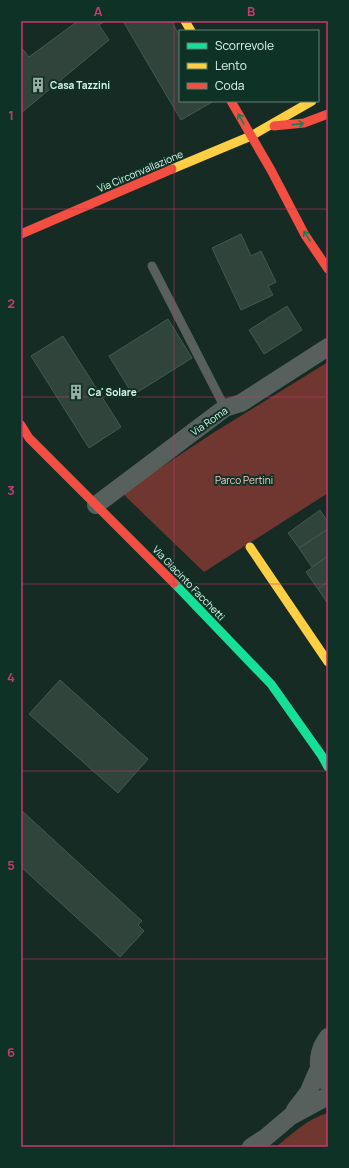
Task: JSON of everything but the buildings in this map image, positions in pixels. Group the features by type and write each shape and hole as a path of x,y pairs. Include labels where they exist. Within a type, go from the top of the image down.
{"main road":[{"path":"185,21 190,30"},
{"path":"232,102 306,235 328,269"},
{"name":"Via Circonvallazione","path":"21,234 251,136 310,102"},
{"name":"Via Circonvallazione","path":"267,126 304,123 328,114"},
{"name":"Via Giacinto Facchetti","path":"21,425 30,438 271,684 322,756 328,767"},
{"path":"250,547 328,662"}],"street":[{"name":"Via Roma","path":"96,505 225,408 241,403 328,347"},
{"path":"328,1037 320,1051 319,1068 322,1078 328,1088"},
{"path":"291,1116 308,1093 319,1068"},
{"path":"251,1147 265,1138 291,1116 328,1096"}],"lane":[{"path":"152,266 225,408"}],"green space":[{"name":"Parco Pertini","path":"328,362 328,493 204,572 122,493 213,433"},
{"path":"328,1113 328,1147 276,1147 307,1123 321,1115"}],"traffic: fast":[{"path":"174,583 271,684 322,756 328,767"}],"traffic: slow":[{"path":"185,21 190,30"},
{"path":"172,169 251,136 310,102"},
{"path":"250,547 328,662"}],"traffic: jam":[{"path":"232,102 271,170 305,235 328,269"},
{"path":"274,126 304,123 328,114"},
{"path":"21,234 172,169"},
{"path":"21,425 29,438 174,583"}],"place":[{"name":"Casa Tazzini","path":"38,85"},
{"name":"Ca' Solare","path":"76,392"}]}
